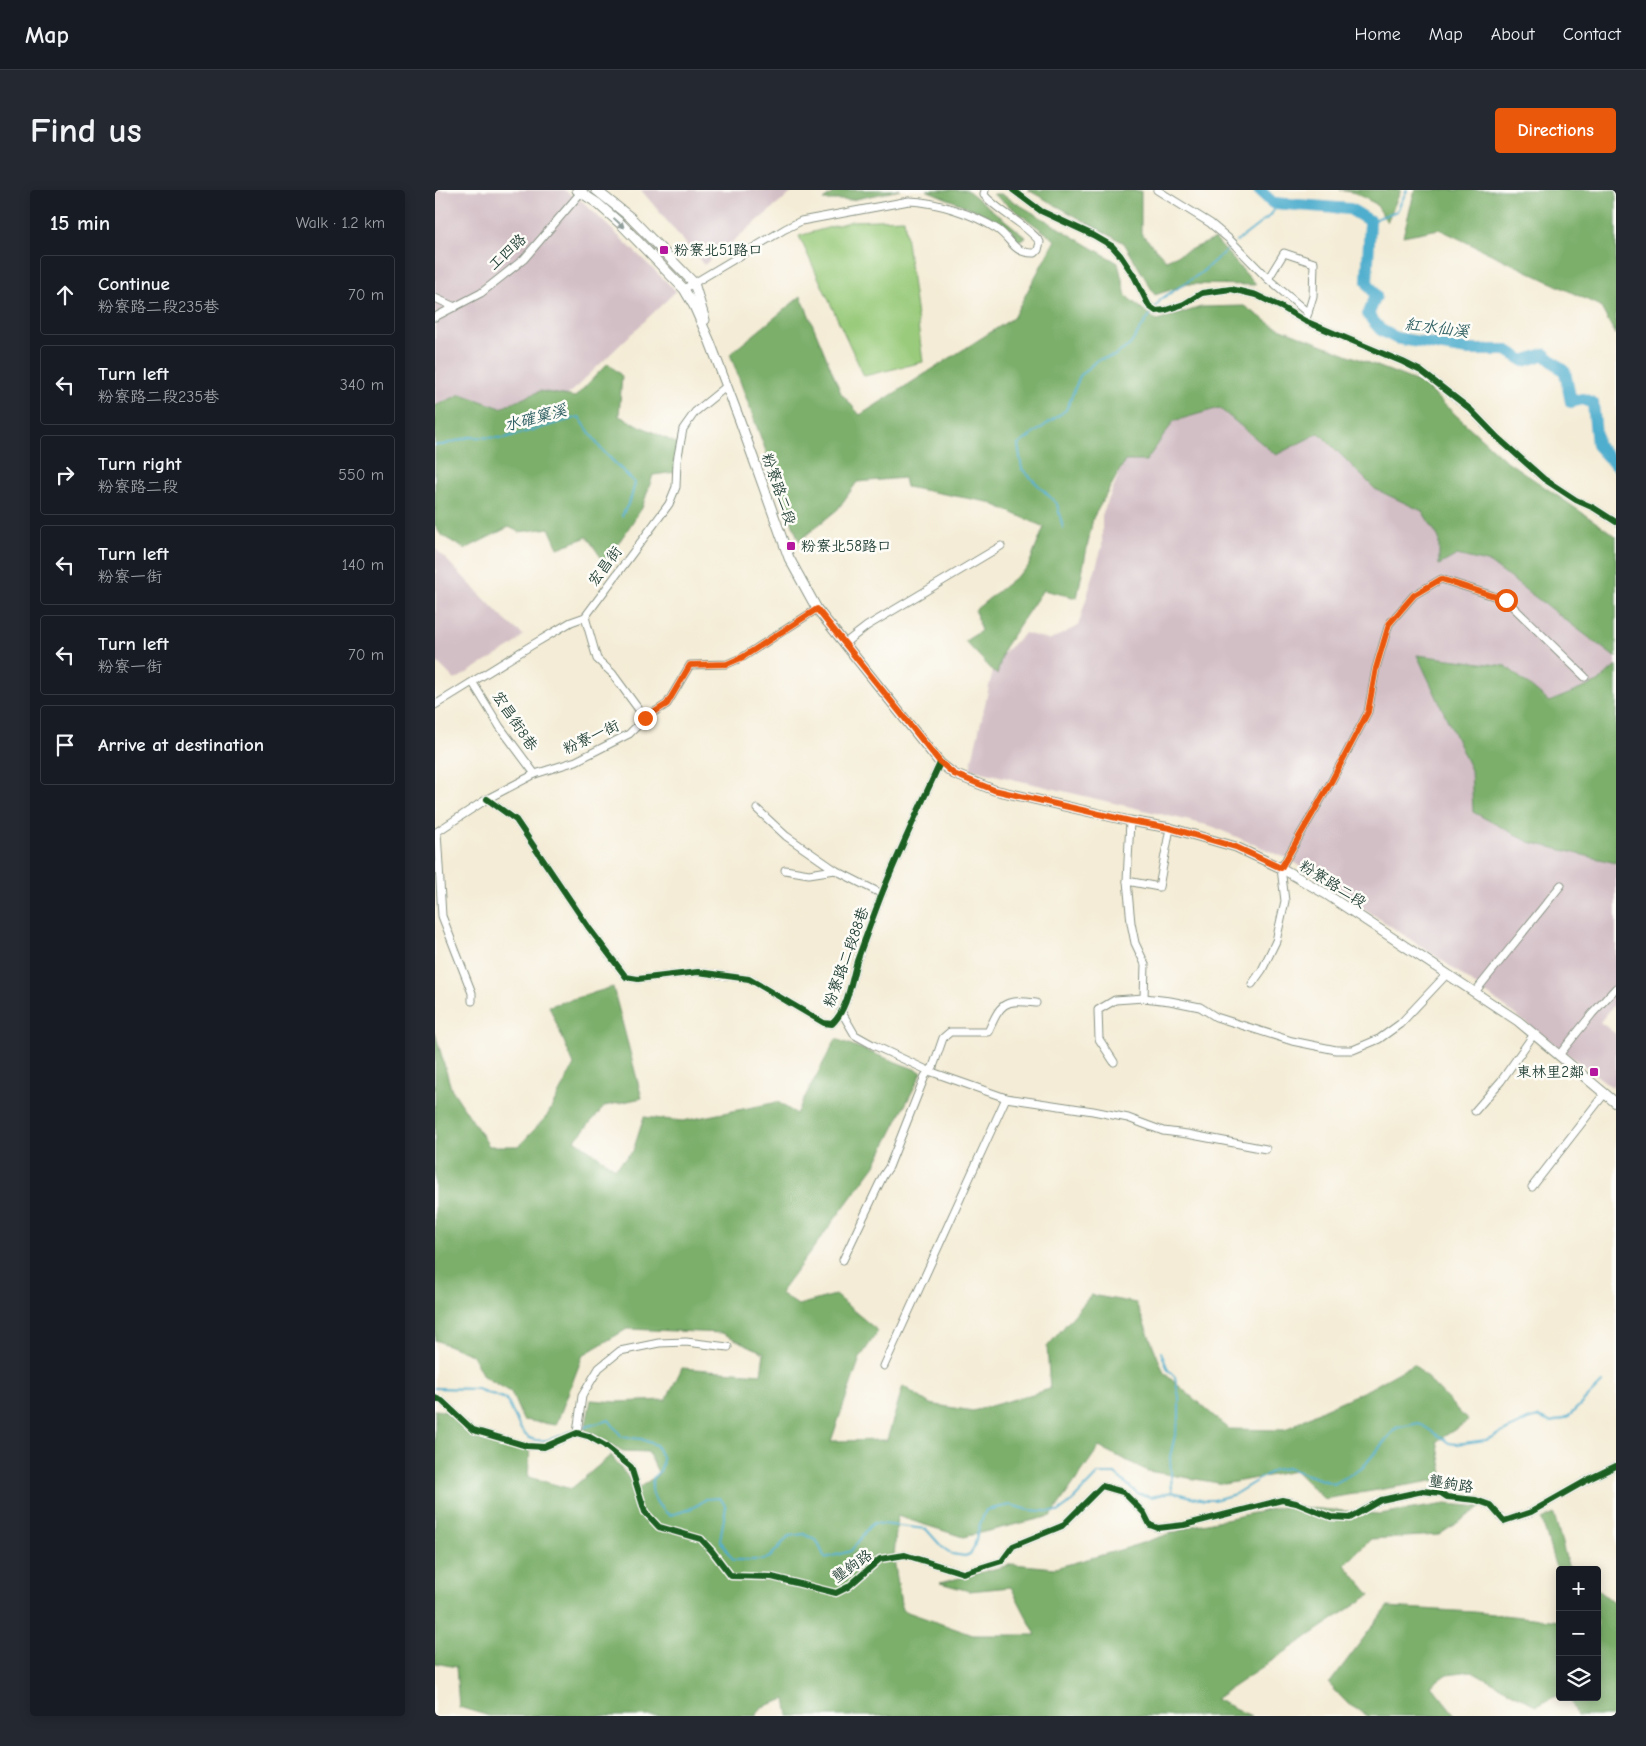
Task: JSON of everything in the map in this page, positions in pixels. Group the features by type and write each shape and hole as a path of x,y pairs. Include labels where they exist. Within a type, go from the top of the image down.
{"main road":[{"name":"粉寮路二段","path":"596,190 630,217 694,283 710,342"},
{"name":"粉寮路二段","path":"581,191 622,226 684,290 694,306 710,342 789,558 817,609 940,762 954,774 994,790 1130,821 1170,828 1236,847 1281,868 1326,894 1518,1021 1616,1102"}],"street":[{"path":"684,290 785,228 801,221 909,201 923,201 952,208 998,230 1022,252 1035,252 1038,250 1040,242 1033,234 1016,219 990,202 984,195 985,190"},
{"path":"1013,190 1041,211 1112,246 1135,276 1152,309 1166,310 1184,304 1202,293 1231,289 1256,295 1305,321 1421,371 1470,409 1498,438 1544,479 1575,500 1594,508 1616,522"},
{"path":"1157,190 1210,223 1229,238 1268,279 1308,313"},
{"name":"工四路","path":"435,316 481,293 524,259 581,191"},
{"path":"1268,279 1284,253 1313,263 1313,296 1305,321"},
{"path":"435,298 455,307"},
{"name":"宏昌街","path":"435,705 571,622 585,617 669,504 676,487 677,461 683,429 695,412 727,386"},
{"path":"845,643 867,626 1001,546"},
{"path":"1252,984 1262,970 1276,941 1285,901 1281,868 1331,782 1368,712 1376,668 1389,624 1414,595 1441,579 1506,600 1585,676"},
{"name":"粉寮一街","path":"436,833 487,800 535,774 576,761 629,734 645,718 667,704 690,665 727,664 743,657 817,609"},
{"path":"585,617 597,659 612,673 645,718"},
{"name":"宏昌街8巷","path":"473,683 500,727 535,774"},
{"name":"粉寮路二段88巷","path":"487,800 516,820 589,928 626,977 638,978 698,972 749,979 824,1023 832,1024 841,1011 857,960 899,851 940,762"},
{"path":"757,809 786,836 835,870 882,894"},
{"path":"1130,821 1127,882 1134,937 1145,964 1144,998"},
{"path":"1127,882 1159,887 1170,828"},
{"path":"436,833 441,916 472,993 472,1001"},
{"path":"785,870 809,874 835,870"},
{"path":"1475,992 1561,885"},
{"path":"1114,1062 1099,1039 1098,1010 1115,1000 1144,998 1200,1007 1217,1017 1292,1041 1336,1050 1353,1050 1379,1039 1400,1024 1447,974"},
{"path":"1559,1055 1616,988"},
{"path":"843,1260 889,1167 929,1071 933,1068 943,1038 950,1032 988,1032 997,1012 1008,1002 1036,1003"},
{"name":"粉寮路二段88巷","path":"841,1011 855,1035 929,1071 1006,1098 1093,1111 1128,1118 1163,1131 1266,1149"},
{"path":"1475,1111 1501,1081 1534,1034"},
{"path":"1533,1187 1605,1094"},
{"path":"884,1366 1006,1098"},
{"path":"435,1398 442,1401 473,1430 527,1446 543,1447 577,1433 582,1396 599,1368 619,1351 659,1343 686,1342 728,1347"},
{"name":"壟鉤路","path":"577,1433 588,1436 604,1445 631,1467 645,1512 659,1527 701,1539 731,1576 772,1577 837,1593 880,1559 905,1555 963,1573 1002,1561 1013,1546 1062,1526 1101,1486 1123,1492 1144,1513 1150,1525 1158,1528 1184,1525 1282,1500 1296,1503 1331,1517 1350,1518 1381,1500 1423,1491 1441,1493 1447,1497 1476,1500 1490,1505 1505,1521 1531,1512 1616,1466"}],"shaded area":[{"path":"435,190 564,190 583,202 676,291 548,414 435,433"},
{"path":"641,190 795,190 704,265"},
{"path":"1219,408 1276,455 1318,433 1376,489 1422,511 1439,538 1457,555 1490,563 1616,658 1616,666 1598,682 1549,702 1506,666 1417,655 1471,770 1473,812 1529,842 1616,863 1616,1003 1600,1022 1616,1034 1616,1082 1612,1087 1443,961 1291,860 1211,826 970,769 995,661 1025,633 1050,640 1078,626 1102,547 1102,515 1125,460 1146,461 1174,421"},
{"path":"436,549 505,620 523,635 512,646 455,680 435,660"}],"green space":[{"path":"837,190 900,190 851,200 823,200"},
{"path":"926,190 967,190 1026,237 1018,241 989,216"},
{"path":"1028,190 1141,191 1141,233 1166,260 1215,239 1256,285 1188,284 1155,295 1124,243"},
{"path":"1340,190 1401,190 1387,222 1376,204 1355,193"},
{"path":"1415,190 1616,190 1616,335 1600,306 1439,229 1403,236"},
{"path":"993,194 1001,194 1118,263 1126,296 1157,321 1201,307 1244,306 1274,326 1421,383 1504,459 1616,536 1616,658 1490,563 1457,555 1439,565 1439,538 1422,511 1375,489 1319,433 1276,455 1219,408 1174,421 1146,461 1125,461 1093,518 1077,598 1043,590 1004,648 997,675 965,641 981,631 975,610 1028,567 1044,527 988,502 906,487 904,478 857,482 838,509 799,541 730,354 801,296 841,393 860,415 1013,318 1055,240"},
{"path":"904,219 923,362 864,376 799,236 852,221"},
{"path":"608,363 622,376 619,416 682,446 676,472 653,475 642,508 605,563 587,537 558,548 549,528 519,532 509,527 465,549 441,535 435,526 435,406 461,394 501,408 540,391 575,397"},
{"path":"1417,655 1506,666 1549,702 1598,682 1616,666 1616,863 1529,842 1473,812 1471,770"},
{"path":"613,987 642,1098 605,1106 575,1140 615,1168 633,1151 644,1117 683,1121 778,1102 796,1114 836,1039 922,1072 875,1165 780,1293 798,1305 835,1295 878,1331 860,1358 831,1441 887,1440 903,1386 930,1404 973,1411 1050,1389 1047,1347 1091,1295 1136,1303 1164,1373 1229,1429 1285,1430 1324,1409 1367,1390 1414,1364 1468,1421 1437,1441 1444,1479 1324,1499 1295,1471 1224,1484 1148,1471 1099,1447 1051,1516 963,1537 897,1516 894,1559 902,1610 973,1635 1036,1635 1011,1587 969,1591 940,1583 1013,1564 1055,1568 1127,1548 1193,1526 1286,1506 1379,1514 1446,1504 1481,1507 1439,1535 1371,1539 1345,1565 1370,1595 1215,1699 1251,1716 789,1716 786,1699 762,1707 756,1716 489,1716 459,1707 456,1667 435,1663 435,1410 445,1411 467,1432 530,1450 528,1477 571,1489 611,1455 637,1489 659,1474 648,1452 623,1451 585,1430 591,1400 616,1402 666,1400 682,1368 761,1374 764,1353 722,1333 627,1329 583,1355 556,1425 523,1420 511,1392 483,1376 472,1355 435,1340 435,1033 451,1088 489,1146 519,1146 547,1116 574,1065 549,1006"},
{"path":"1554,1514 1569,1566 1555,1565 1542,1520"},
{"path":"1601,1592 1616,1604 1616,1716 1577,1716 1573,1701 1601,1701"},
{"path":"1387,1607 1474,1612 1556,1621 1556,1696 1537,1706 1472,1671 1447,1674 1431,1685 1456,1716 1368,1716 1348,1704 1329,1684"}],"waterway":[{"name":"紅水仙溪","path":"1259,190 1273,203 1350,209 1370,221 1367,282 1376,296 1368,315 1381,330 1396,338 1467,350 1506,350 1524,361 1544,354 1565,372 1571,402 1583,399 1593,403 1597,445 1616,466"},
{"path":"1370,221 1397,211 1407,190"},
{"path":"1236,242 1271,215 1277,204"},
{"path":"1155,308 1161,299 1201,273 1232,245"},
{"path":"1063,528 1057,504 1022,469 1018,445 1066,410 1080,376 1097,360 1114,356 1130,345 1152,312"},
{"name":"水確窠溪","path":"435,445 443,445 469,437 504,438 579,417 601,449 635,483 631,498 622,516"},
{"path":"1161,1352 1168,1370 1175,1377 1179,1397 1179,1418 1170,1457 1172,1491"},
{"path":"581,1428 609,1420 622,1437 641,1439 656,1445 663,1459 660,1471 654,1477 652,1483 653,1494 661,1508 670,1515 689,1509 706,1499 720,1498 726,1507 720,1540 733,1560 763,1560 770,1557 789,1536 804,1534 817,1541 825,1558 851,1551 874,1523 926,1529 942,1547 952,1554 965,1556 970,1554 974,1547 986,1510 1011,1505 1028,1510 1058,1512 1068,1505 1098,1474 1115,1474 1137,1493 1151,1497 1172,1492 1204,1500 1214,1500 1235,1494 1274,1470 1287,1468 1334,1484 1362,1468 1396,1428 1419,1423 1449,1443 1456,1444 1486,1440 1538,1417 1552,1423 1569,1416 1602,1383"},
{"path":"435,1388 477,1389 506,1399 522,1431 527,1437 534,1440 548,1440 576,1429"}],"cycle path":[{"path":"1013,190 1041,211 1112,246 1134,276 1149,306 1156,311 1184,304 1202,293 1231,289 1256,295 1305,321 1421,371 1470,409 1498,438 1544,479 1576,500 1594,508 1616,522"},
{"path":"487,799 516,820 589,928 626,977 638,979 698,972 749,979 824,1023 832,1024 842,1011 857,961 881,896 940,763"},
{"path":"435,1398 442,1401 473,1430 527,1446 544,1447 577,1433 588,1436 604,1445 631,1467 645,1512 659,1527 701,1539 731,1576 772,1577 836,1593 848,1587 880,1559 905,1555 963,1573 1002,1561 1013,1546 1062,1526 1102,1486 1123,1492 1144,1513 1150,1525 1158,1528 1184,1525 1282,1500 1296,1503 1331,1517 1350,1518 1381,1500 1423,1491 1441,1493 1447,1497 1476,1500 1490,1505 1504,1521 1531,1512 1616,1466"}],"place":[{"name":"粉寮北51路口","path":"664,250"},
{"name":"粉寮北58路口","path":"791,546"},
{"name":"東林里2鄰","path":"1594,1072"}],"route":[{"path":"645,718 667,704 690,665 727,664 743,657 817,609 940,762 954,774 994,790 1130,821 1170,828 1236,847 1281,868 1331,782 1368,712 1376,668 1389,624 1414,595 1441,579 1506,600"}]}
